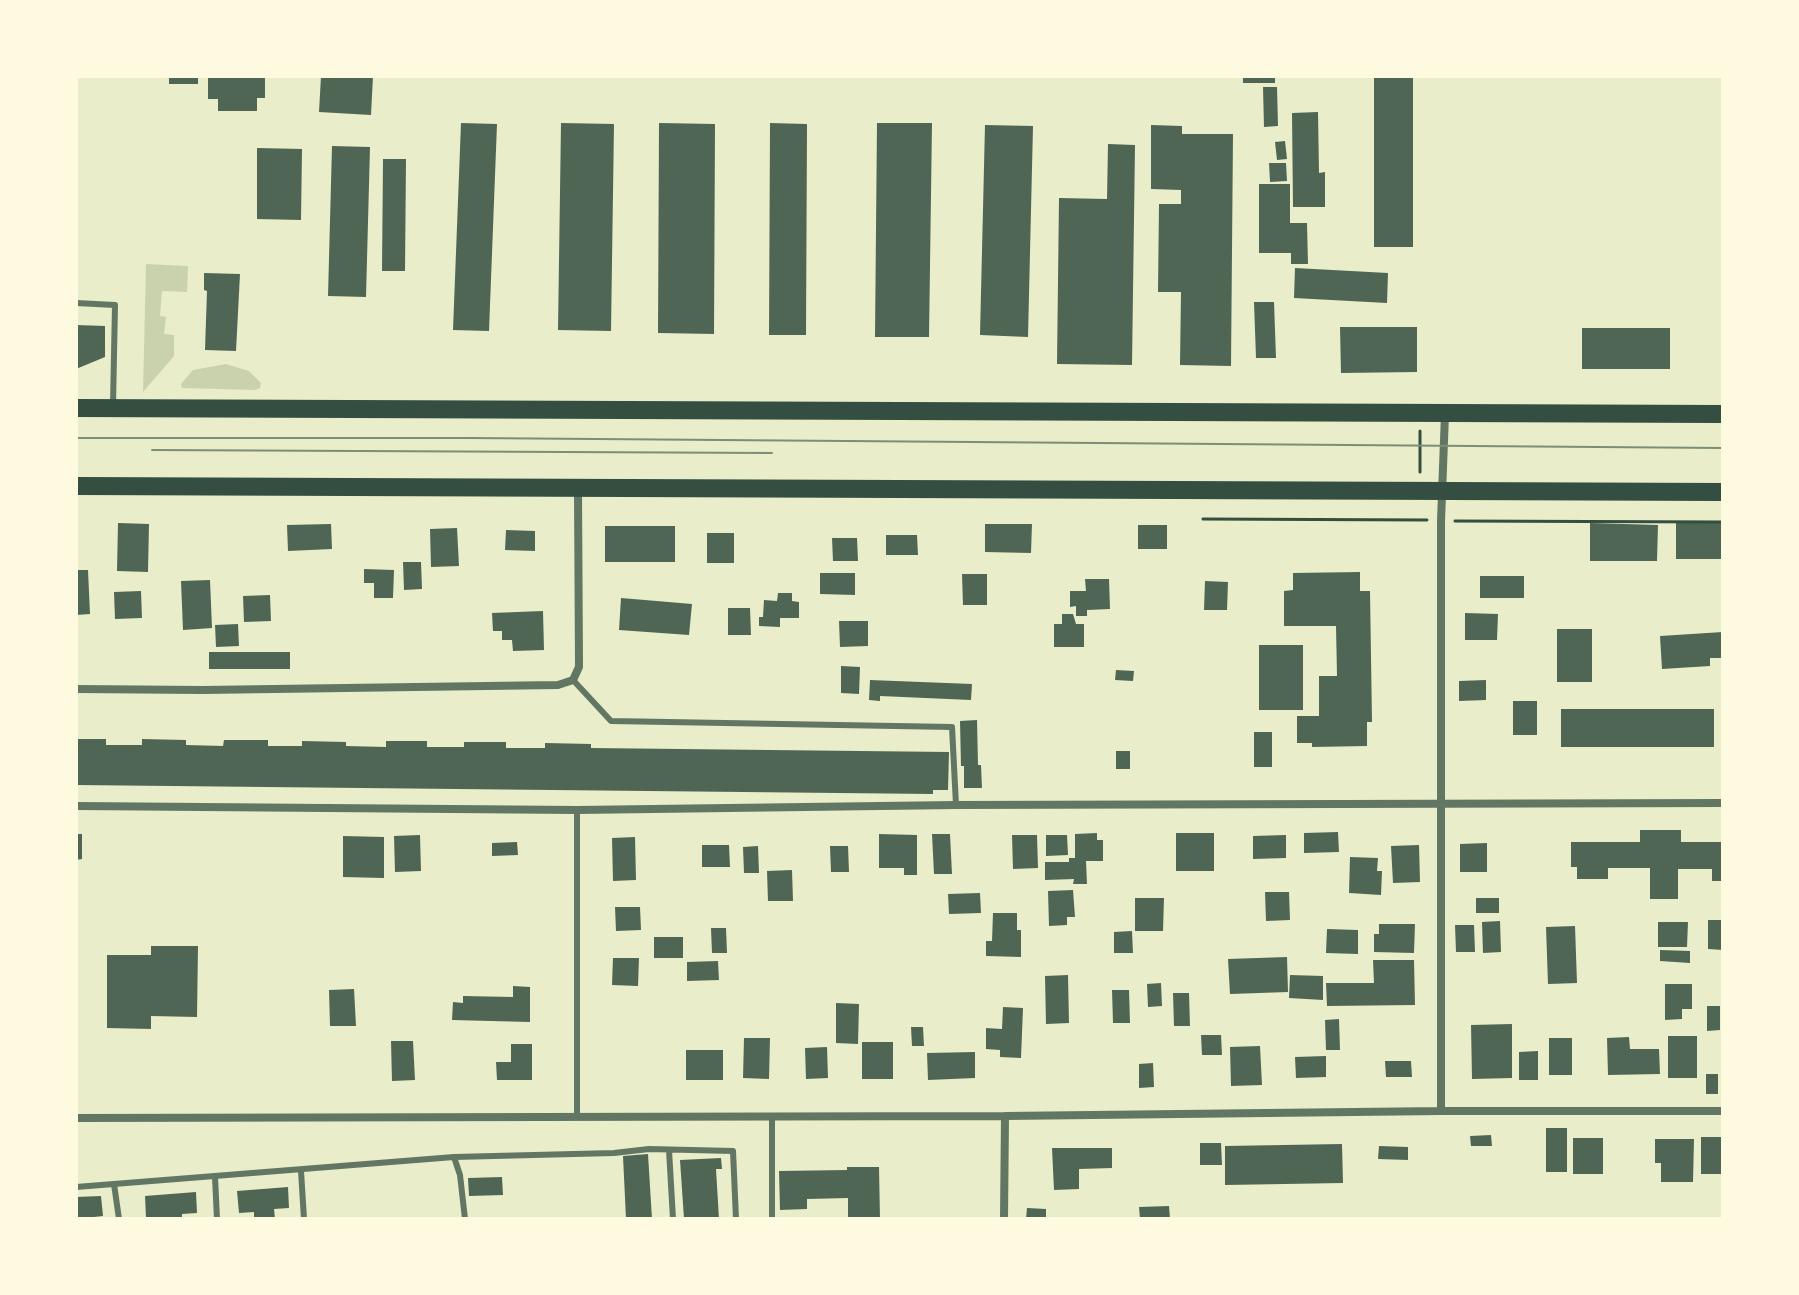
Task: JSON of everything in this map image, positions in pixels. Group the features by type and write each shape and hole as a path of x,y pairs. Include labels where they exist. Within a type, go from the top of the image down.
{"main road":[{"path":"76,408 1723,414"},
{"path":"76,486 1723,492"}],"street":[{"path":"1441,1111 1441,521 1445,413"},
{"path":"76,689 558,685 573,680 579,667 578,490"},
{"path":"76,806 577,810 956,805 1723,803"},
{"path":"76,1118 1723,1111"},
{"path":"1004,1219 1005,1116"}],"lane":[{"path":"76,303 115,305 113,408"},
{"path":"573,680 611,721 952,727 956,805"},
{"path":"577,810 577,1116"},
{"path":"772,1116 772,1219"},
{"path":"669,1150 673,1219"},
{"path":"76,1187 454,1157 733,1151 736,1219"},
{"path":"454,1157 460,1175 465,1219"},
{"path":"301,1171 304,1219"},
{"path":"215,1177 217,1219"},
{"path":"114,1184 119,1219"}],"path":[{"path":"1420,413 1420,491"},
{"path":"1203,519 1723,522"}],"green space":[{"path":"146,264 188,266 187,292 162,291 160,316 166,317 164,334 174,335 174,356 143,392"},
{"path":"226,364 249,371 261,383 260,388 182,388 181,384 193,370"}],"building":[{"path":"169,76 198,76 198,84 169,84"},
{"path":"208,76 265,76 265,98 257,98 257,111 218,111 218,99 208,99"},
{"path":"321,76 373,76 371,115 319,112"},
{"path":"1243,76 1275,76 1275,83 1243,83"},
{"path":"1374,76 1413,76 1413,247 1374,247"},
{"path":"1263,87 1277,87 1278,126 1264,127"},
{"path":"1318,112 1319,173 1325,172 1325,207 1293,207 1292,113"},
{"path":"461,123 497,124 489,331 453,330"},
{"path":"561,123 614,124 611,331 558,330"},
{"path":"659,123 715,124 714,334 658,333"},
{"path":"770,123 807,124 806,335 769,335"},
{"path":"877,123 932,123 929,337 875,337"},
{"path":"985,125 1033,126 1028,337 980,335"},
{"path":"1151,125 1182,126 1182,134 1233,134 1231,366 1180,365 1181,292 1158,292 1159,204 1181,204 1181,190 1151,189"},
{"path":"1285,141 1287,159 1277,160 1275,142"},
{"path":"1108,144 1135,145 1132,365 1057,364 1059,198 1107,199"},
{"path":"332,146 370,147 366,297 328,296"},
{"path":"257,148 302,149 301,220 257,219"},
{"path":"383,159 406,159 405,271 382,271"},
{"path":"1269,163 1286,163 1287,181 1270,182"},
{"path":"1259,184 1290,184 1290,223 1307,223 1308,264 1291,264 1291,253 1259,253"},
{"path":"1295,268 1388,273 1387,303 1294,298"},
{"path":"204,273 240,274 236,351 205,350 207,291 204,290"},
{"path":"1254,302 1274,302 1276,358 1256,358"},
{"path":"76,325 105,326 105,357 76,369"},
{"path":"1340,327 1417,327 1417,372 1341,373"},
{"path":"1582,328 1670,328 1670,369 1582,369"},
{"path":"118,523 149,524 148,572 117,571"},
{"path":"1590,523 1658,525 1657,561 1590,561"},
{"path":"1676,523 1723,523 1723,559 1676,559"},
{"path":"331,524 332,549 288,551 287,525"},
{"path":"985,524 1032,524 1031,553 985,552"},
{"path":"1138,525 1167,525 1167,549 1138,549"},
{"path":"605,526 675,526 675,562 605,562"},
{"path":"457,528 459,566 431,567 430,529"},
{"path":"506,530 535,531 535,551 505,550"},
{"path":"707,533 734,533 734,563 707,563"},
{"path":"886,535 917,535 918,555 886,555"},
{"path":"832,538 857,538 858,561 833,561"},
{"path":"403,562 421,562 422,589 404,590"},
{"path":"364,569 394,570 393,598 374,598 374,583 364,583"},
{"path":"76,570 88,570 90,614 76,615"},
{"path":"1360,572 1360,591 1370,591 1372,722 1367,722 1367,746 1312,747 1312,743 1297,743 1297,716 1319,716 1319,676 1337,676 1336,626 1284,626 1284,591 1293,590 1293,573"},
{"path":"820,573 855,573 855,595 820,594"},
{"path":"962,574 987,574 987,605 963,605"},
{"path":"1480,576 1524,576 1524,598 1480,598"},
{"path":"1085,579 1109,579 1110,609 1087,610 1087,616 1076,616 1076,606 1070,607 1070,591 1086,591"},
{"path":"210,580 212,628 183,630 181,581"},
{"path":"1205,581 1228,582 1227,610 1204,610"},
{"path":"141,591 142,618 115,619 114,592"},
{"path":"778,593 792,593 792,601 799,602 799,618 780,618 780,627 759,626 764,600 777,601"},
{"path":"270,595 271,621 244,622 243,596"},
{"path":"621,598 692,604 689,635 619,630"},
{"path":"728,608 750,608 751,635 728,635"},
{"path":"543,611 544,650 513,651 512,640 502,640 502,631 493,631 492,613"},
{"path":"1465,613 1498,614 1497,640 1465,640"},
{"path":"1062,614 1073,614 1076,624 1084,624 1084,647 1054,647 1054,624 1062,624"},
{"path":"839,621 868,621 868,646 840,647"},
{"path":"238,624 239,646 216,647 215,625"},
{"path":"1557,629 1592,629 1592,682 1557,682"},
{"path":"1723,632 1723,658 1710,658 1710,666 1662,669 1660,636"},
{"path":"1259,645 1303,645 1303,710 1259,710"},
{"path":"209,652 290,652 290,669 209,669"},
{"path":"841,666 860,667 859,694 841,693"},
{"path":"1116,670 1134,671 1133,681 1115,680"},
{"path":"870,680 972,684 971,700 880,696 880,701 869,700"},
{"path":"1486,680 1486,700 1459,701 1459,681"},
{"path":"1513,701 1537,701 1537,735 1513,735"},
{"path":"1561,709 1714,709 1714,747 1561,747"},
{"path":"977,720 982,788 964,788 960,721"},
{"path":"1254,732 1272,732 1272,767 1254,767"},
{"path":"76,739 106,739 106,745 142,745 142,739 186,740 186,745 223,746 224,740 268,740 268,746 302,746 302,741 386,747 386,741 427,741 427,747 464,747 464,742 506,742 506,748 545,748 545,743 591,744 591,748 949,752 948,790 933,790 933,794 76,785"},
{"path":"1116,751 1130,751 1130,769 1116,769"},
{"path":"1640,830 1681,830 1681,842 1723,842 1723,881 1712,881 1712,869 1678,869 1678,899 1650,899 1650,868 1608,868 1608,879 1577,879 1577,867 1571,867 1571,842 1640,842"},
{"path":"1338,832 1339,852 1304,853 1304,833"},
{"path":"1097,833 1097,840 1103,840 1103,861 1086,861 1087,884 1073,884 1074,879 1045,880 1045,862 1069,862 1069,858 1075,858 1075,834"},
{"path":"1176,833 1214,833 1214,871 1176,871"},
{"path":"76,834 82,834 82,859 76,860"},
{"path":"879,834 917,835 917,875 904,875 904,868 879,868"},
{"path":"932,834 950,834 952,874 934,874"},
{"path":"420,835 421,871 395,872 394,836"},
{"path":"1012,835 1037,835 1038,868 1013,869"},
{"path":"1046,835 1067,835 1068,855 1046,856"},
{"path":"1286,835 1286,858 1253,859 1253,836"},
{"path":"343,836 384,837 384,878 343,877"},
{"path":"635,837 636,880 613,881 612,838"},
{"path":"517,842 518,855 492,856 492,843"},
{"path":"1487,843 1487,872 1460,872 1460,844"},
{"path":"702,845 729,845 730,867 702,867"},
{"path":"1419,845 1420,882 1393,883 1391,846"},
{"path":"758,846 759,873 744,873 743,847"},
{"path":"830,846 848,846 849,872 831,872"},
{"path":"1350,857 1378,858 1377,871 1382,871 1381,895 1349,893"},
{"path":"792,870 793,901 768,901 767,871"},
{"path":"1073,890 1075,917 1067,917 1067,925 1049,926 1048,891"},
{"path":"1265,892 1289,892 1290,920 1266,921"},
{"path":"980,893 981,913 949,914 948,894"},
{"path":"1135,898 1164,898 1163,931 1135,931"},
{"path":"1476,898 1499,898 1499,913 1476,913"},
{"path":"615,907 640,907 641,930 616,931"},
{"path":"993,913 1017,913 1017,930 1021,930 1021,957 986,956 986,941 992,941"},
{"path":"1708,920 1723,920 1723,950 1708,949"},
{"path":"1500,921 1501,952 1483,953 1482,922"},
{"path":"1658,922 1688,922 1687,947 1658,947"},
{"path":"1379,924 1415,924 1414,953 1374,952 1374,934 1379,934"},
{"path":"1455,925 1474,925 1475,952 1456,952"},
{"path":"1575,926 1577,983 1548,984 1546,927"},
{"path":"711,928 726,928 727,953 712,953"},
{"path":"1327,929 1358,930 1358,954 1326,953"},
{"path":"1132,931 1133,953 1114,953 1114,932"},
{"path":"654,937 683,937 683,958 654,958"},
{"path":"151,946 198,946 197,1017 151,1016 151,1029 107,1028 107,955 151,955"},
{"path":"1660,950 1690,951 1690,963 1660,961"},
{"path":"1287,957 1288,992 1230,994 1228,959"},
{"path":"613,958 639,958 638,986 612,985"},
{"path":"1373,960 1414,960 1415,1005 1327,1006 1326,983 1374,983"},
{"path":"718,961 719,980 687,981 687,962"},
{"path":"1068,975 1069,1023 1046,1024 1045,976"},
{"path":"1290,975 1323,976 1323,1000 1289,998"},
{"path":"1161,983 1162,1006 1148,1007 1147,984"},
{"path":"1665,984 1692,984 1692,1009 1682,1009 1682,1019 1665,1020"},
{"path":"513,986 530,987 530,1022 452,1020 453,1002 463,1003 463,996 513,997"},
{"path":"354,989 356,1026 330,1026 329,990"},
{"path":"1112,990 1129,990 1130,1023 1113,1023"},
{"path":"1173,993 1189,993 1190,1026 1174,1026"},
{"path":"836,1003 859,1004 858,1044 836,1043"},
{"path":"1707,1006 1720,1006 1720,1030 1707,1031"},
{"path":"1003,1007 1023,1008 1021,1058 1000,1057 1000,1050 986,1049 986,1028 1002,1029"},
{"path":"1339,1019 1340,1050 1326,1050 1325,1020"},
{"path":"1512,1024 1512,1078 1472,1079 1471,1025"},
{"path":"911,1027 923,1027 924,1046 912,1046"},
{"path":"1201,1035 1221,1035 1222,1055 1202,1055"},
{"path":"1668,1036 1697,1036 1697,1078 1668,1078"},
{"path":"1629,1037 1630,1049 1659,1049 1660,1074 1608,1075 1607,1038"},
{"path":"744,1038 770,1038 769,1079 743,1078"},
{"path":"1549,1038 1572,1038 1572,1075 1549,1075"},
{"path":"391,1041 413,1041 415,1080 392,1081"},
{"path":"862,1042 893,1042 893,1079 862,1079"},
{"path":"511,1044 532,1044 532,1080 497,1080 496,1062 511,1062"},
{"path":"1260,1046 1262,1085 1231,1086 1230,1047"},
{"path":"827,1047 828,1078 806,1079 805,1048"},
{"path":"686,1050 723,1050 723,1080 686,1080"},
{"path":"1538,1051 1538,1080 1519,1080 1519,1052"},
{"path":"975,1052 975,1078 928,1080 927,1053"},
{"path":"1326,1056 1326,1077 1296,1078 1295,1057"},
{"path":"1385,1061 1411,1061 1412,1077 1386,1077"},
{"path":"1153,1063 1154,1087 1139,1088 1139,1064"},
{"path":"1706,1074 1718,1074 1718,1094 1706,1094"},
{"path":"1546,1128 1567,1128 1567,1172 1546,1172"},
{"path":"1491,1135 1492,1146 1471,1146 1470,1136"},
{"path":"1701,1137 1723,1137 1723,1174 1701,1174"},
{"path":"1573,1138 1603,1138 1603,1174 1573,1174"},
{"path":"1655,1139 1694,1139 1693,1182 1661,1182 1661,1163 1655,1163"},
{"path":"1200,1143 1221,1143 1222,1165 1200,1165"},
{"path":"1342,1144 1343,1183 1225,1185 1225,1146"},
{"path":"1379,1146 1408,1147 1408,1160 1378,1159"},
{"path":"1052,1148 1112,1148 1112,1168 1079,1169 1079,1189 1054,1190"},
{"path":"648,1154 652,1219 626,1219 623,1156"},
{"path":"721,1158 722,1169 716,1169 719,1219 684,1219 680,1160"},
{"path":"847,1167 879,1167 880,1219 848,1219 848,1198 807,1199 807,1209 780,1210 779,1171 847,1170"},
{"path":"502,1177 503,1195 469,1196 468,1178"},
{"path":"288,1187 289,1208 274,1209 275,1219 254,1219 254,1212 239,1213 237,1191"},
{"path":"196,1192 197,1213 182,1214 182,1219 146,1218 145,1196"},
{"path":"101,1196 103,1216 76,1219 76,1197"},
{"path":"1169,1206 1170,1219 1140,1219 1139,1207"},
{"path":"1027,1208 1046,1209 1046,1219 1026,1219"}],"tram line":[{"path":"76,438 1723,448"},
{"path":"152,450 772,453"}]}
